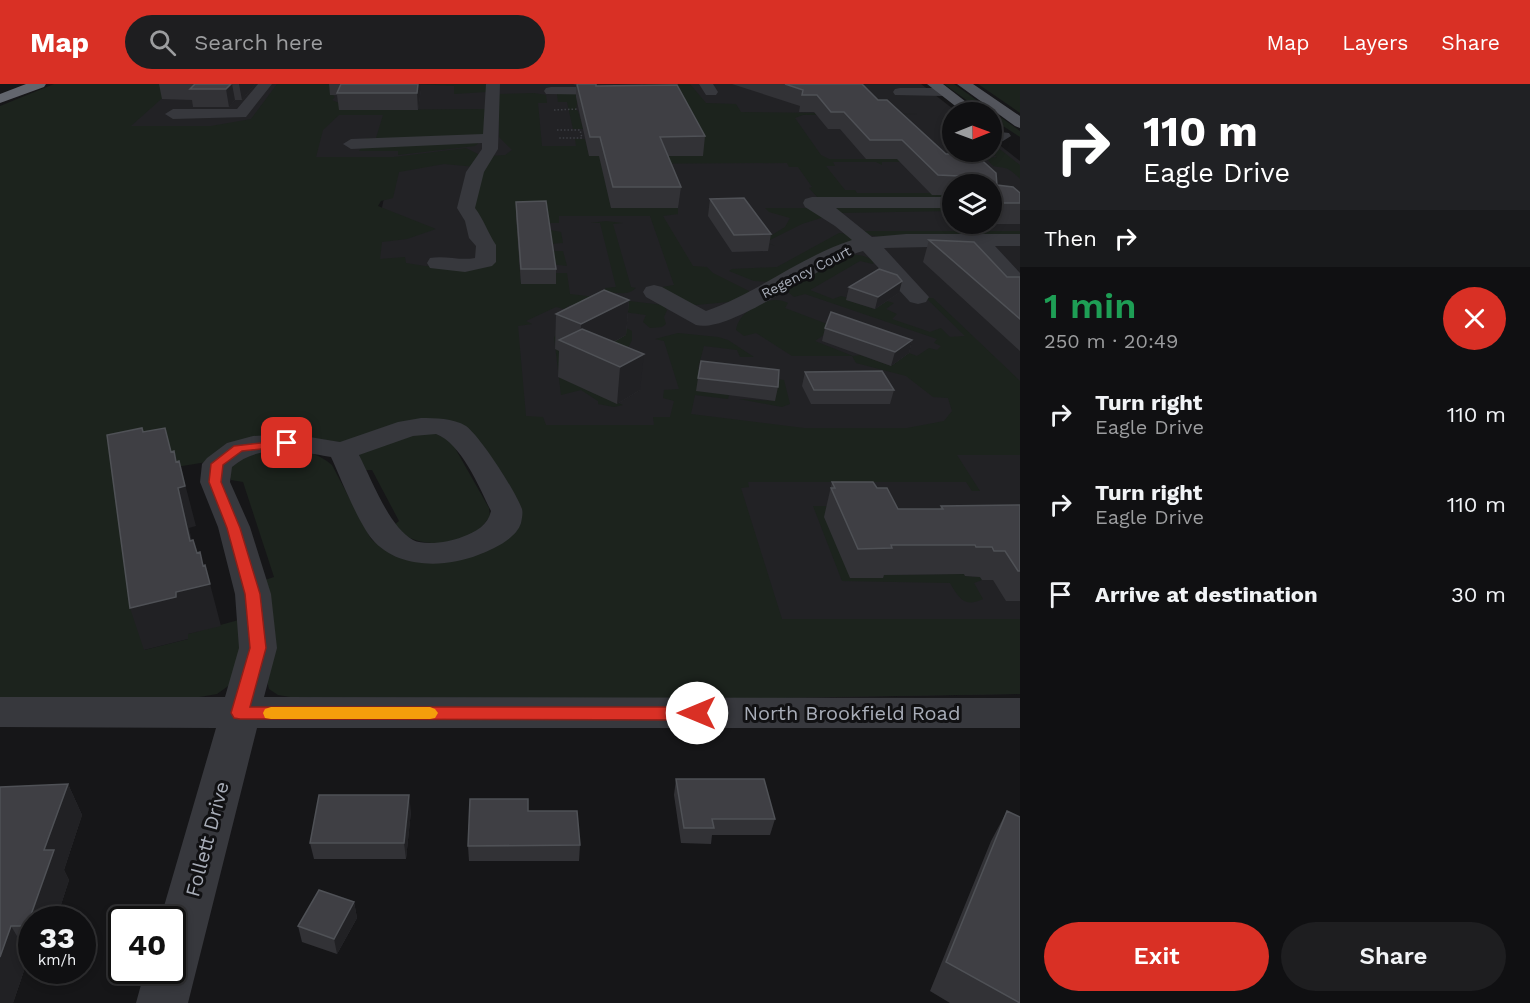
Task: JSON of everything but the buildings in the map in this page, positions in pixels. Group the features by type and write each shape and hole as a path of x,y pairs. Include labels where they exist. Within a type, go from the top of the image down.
{"highway":[{"path":"0,99 39,84"}],"main road":[{"path":"964,84 1020,123"},
{"path":"939,88 958,102"},
{"path":"1002,134 1020,140"},
{"path":"1002,137 1020,149"}],"street":[{"path":"173,114 241,114 265,84"},
{"path":"438,263 465,266 485,262 486,245 479,238 475,221 466,208 476,172 491,144 493,84"},
{"path":"900,92 939,88"},
{"path":"550,91 631,91"},
{"path":"351,144 491,144"},
{"path":"918,297 869,243 824,209 812,203 942,202"},
{"name":"Regency Court","path":"654,292 704,320 739,307 832,255 869,243 906,240 1020,240"},
{"path":"979,241 1020,286"},
{"path":"439,426 456,432 483,466 507,511 504,525 484,541 458,551 439,554 420,553 401,547 384,533 342,451 408,428 439,426"},
{"name":"Follett Drive","path":"186,912 258,648 252,594 234,528 215,482 217,464 238,448 267,443 307,443 342,451"},
{"name":"North Brookfield Road","path":"0,712 1020,713"},
{"path":"162,1003 167,984"}],"path":[{"path":"554,110 578,109"},
{"path":"557,130 580,130 582,138 558,138"}],"shaded area":[{"path":"54,84 178,84 131,126 211,126 251,119 277,84 362,84 333,95 335,97 332,100 341,104 339,110 484,109 486,110 485,137 367,140 366,138 376,138 383,115 339,115 323,130 316,157 394,157 466,148 482,156 476,167 444,164 399,172 393,198 381,201 378,206 436,229 407,239 382,242 380,259 405,257 406,263 425,266 491,264 473,212 476,190 490,156 505,155 512,150 499,137 499,94 546,95 547,103 538,103 542,146 576,146 575,139 585,139 589,156 702,156 643,84 690,84 706,103 736,104 741,112 918,114 803,115 795,118 821,155 829,159 942,160 942,162 882,162 882,165 876,162 833,162 835,166 826,166 845,190 855,190 857,193 942,193 942,198 818,198 809,188 812,187 798,167 789,167 787,163 602,164 611,208 678,208 678,214 663,216 693,266 707,267 713,273 749,291 747,296 728,302 687,304 661,289 674,285 650,216 559,216 559,223 547,223 550,230 561,232 563,243 549,244 550,251 563,251 567,266 519,260 521,284 555,273 567,273 570,294 663,305 667,310 664,317 666,324 662,327 650,328 643,322 646,315 570,305 564,309 556,307 526,321 532,324 518,326 526,416 543,417 546,425 654,425 653,417 670,417 674,401 663,398 664,390 679,389 664,341 655,339 678,333 728,340 754,357 740,357 737,350 704,346 698,368 735,373 728,399 695,395 691,414 804,428 907,428 944,421 952,411 948,398 933,397 906,376 856,363 852,356 792,356 756,333 744,336 736,330 743,316 756,305 781,300 788,303 785,308 835,327 815,341 853,356 860,355 891,366 909,353 917,356 929,348 937,350 941,346 934,343 937,339 805,294 794,297 788,292 789,288 842,257 858,255 874,261 873,264 860,261 810,290 833,299 841,296 849,298 847,300 874,309 887,301 894,303 886,309 897,314 892,319 930,332 941,328 950,337 965,336 926,298 933,298 1020,381 1020,455 957,455 980,491 972,491 966,482 748,482 749,487 741,488 782,619 1020,619 1020,694 718,699 290,697 278,695 269,689 265,580 274,577 243,482 231,480 228,472 231,464 253,452 270,449 299,450 325,459 332,465 371,539 382,548 404,557 510,531 453,424 346,443 290,435 262,436 207,462 176,467 144,650 188,639 188,634 242,619 244,640 231,684 217,694 194,698 0,699 0,106"},
{"path":"133,84 921,84 944,102 942,102 942,162 1002,162 1002,147 1020,161 1020,694 718,699 510,431 358,318 391,166 75,131"},
{"path":"417,84 486,84 486,92 454,94 454,86"},
{"path":"944,84 954,84 979,102 969,102"},
{"path":"978,84 1020,84 1020,113"},
{"path":"596,92 577,103 576,110 583,129 573,129 567,102 558,102 557,94"},
{"path":"1002,118 1020,131 1020,137 1002,125"},
{"path":"481,141 475,146 398,155 398,151 359,151 363,146"},
{"path":"1002,151 1020,165 1020,179 1008,169 994,166 990,162 1002,162"},
{"path":"942,205 942,211 839,213 831,209 849,206"},
{"path":"765,208 812,208 824,217 802,224 766,242 775,246 762,241 785,227 790,218 769,212"},
{"path":"606,221 623,223 613,224 631,287 636,288 633,291 621,293 605,291 605,288 616,287 600,223 591,223"},
{"path":"864,231 1002,234 1002,231 1020,231 1020,236 880,237 869,235"},
{"path":"839,233 850,234 854,240 771,282 754,281 729,271 777,267"},
{"path":"618,324 632,331 629,346 559,377 623,405 614,407 598,404 598,401 581,390 561,395 554,337 558,334"},
{"path":"740,374 784,380 790,404 782,407 739,399 775,401"},
{"path":"432,432 451,441 489,508 490,516 479,530 465,539 454,542 420,541 401,533 393,526 399,521 372,470 363,470 358,460 360,454 407,435"},
{"path":"813,506 863,506 881,575 964,574 980,577 982,580 974,583 983,599 967,602 956,593 950,583 842,581"}],"slow traffic":[{"path":"271,713 430,713"}],"route":[{"path":"287,443 267,443 238,448 217,464 215,482 234,528 252,594 258,648 240,713 697,713"}]}
